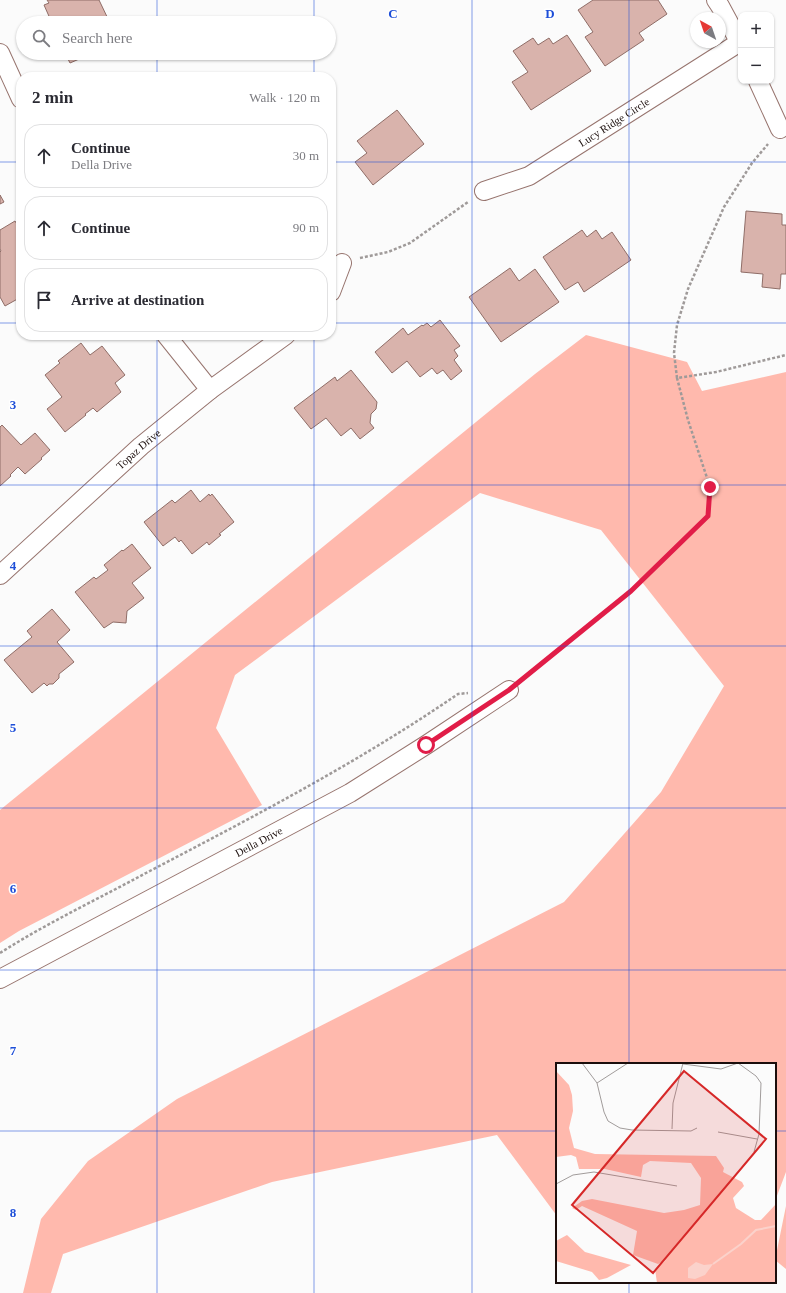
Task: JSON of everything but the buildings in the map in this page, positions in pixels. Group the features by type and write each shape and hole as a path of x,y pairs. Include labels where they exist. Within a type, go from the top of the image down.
{"street":[{"path":"716,0 738,39"},
{"name":"Lucy Ridge Circle","path":"484,191 529,176 738,44"},
{"path":"0,53 16,88"},
{"path":"759,84 780,129"},
{"path":"336,279 342,263"},
{"path":"170,340 210,390"},
{"name":"Topaz Drive","path":"0,575 141,446 210,390 279,340"},
{"name":"Della Drive","path":"0,979 350,793 509,690"}],"path":[{"path":"509,690 631,591 708,516 710,487 676,378 674,353 677,325 688,289 724,207 752,163 780,129"},
{"path":"342,263 388,252 410,243 484,191"},
{"path":"676,378 716,372 786,355"},
{"path":"0,952 286,800 394,736 458,694 473,692"}],"shaded area":[{"path":"586,335 687,362 702,391 786,372 786,1172 776,1198 776,1063 556,1063 556,1215 497,1135 272,1182 63,1254 51,1293 23,1293 41,1219 88,1161 177,1099 564,902 661,792 724,686 601,530 480,493 235,675 216,728 262,805 19,931 0,943 0,810 535,374"},
{"path":"786,1206 786,1269 776,1261"}],"route":[{"path":"426,745 509,690 631,591 708,516 710,487"}]}
